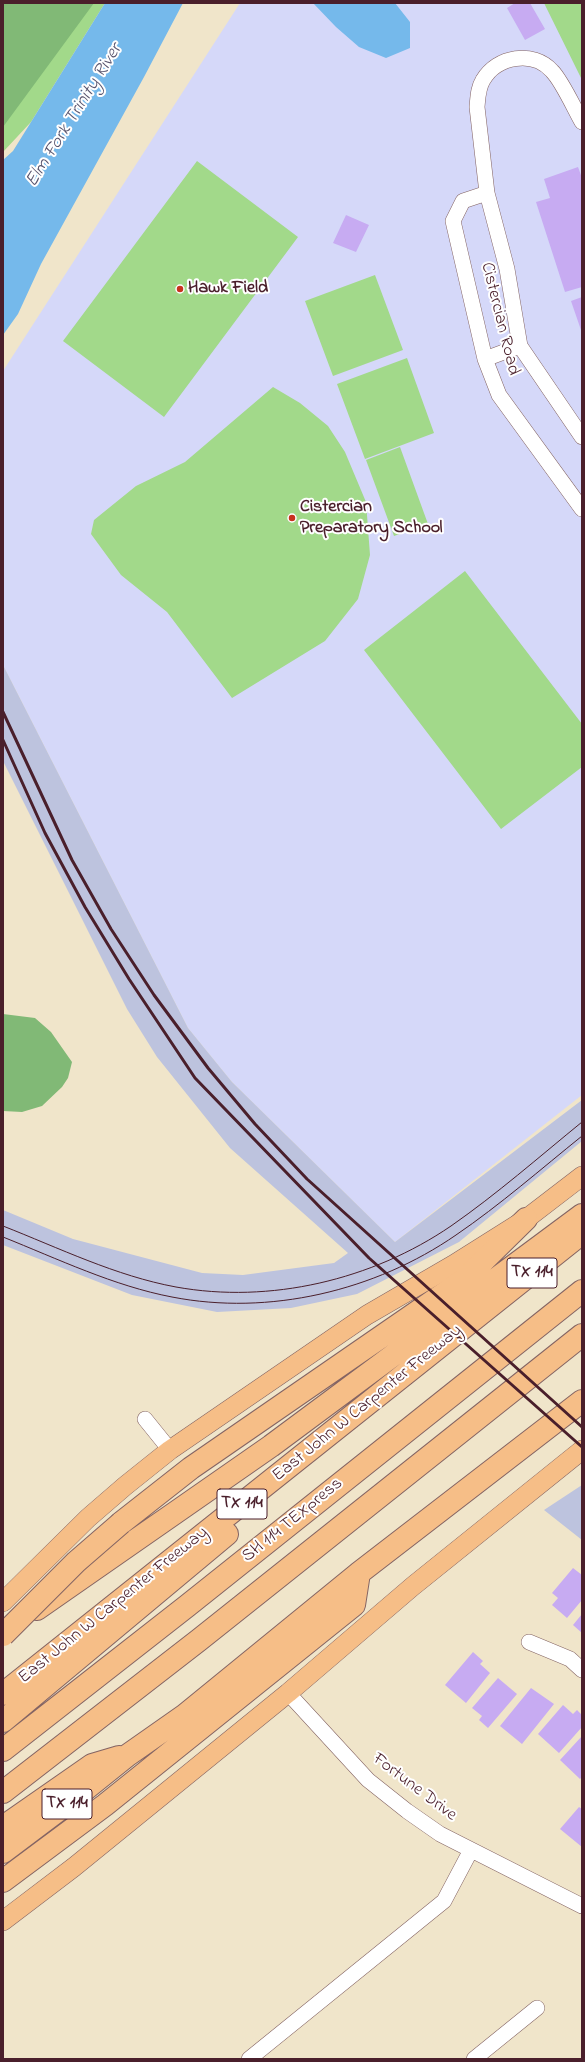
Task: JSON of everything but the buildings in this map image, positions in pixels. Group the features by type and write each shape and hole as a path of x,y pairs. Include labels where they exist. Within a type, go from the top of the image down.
{"highway":[{"path":"3,1634 271,1446 582,1215"},
{"path":"3,1634 76,1562 121,1522 191,1468 465,1279 526,1220"},
{"name":"East John W Carpenter Freeway","path":"3,1694 582,1233"},
{"name":"SH 114 TEXpress","path":"3,1750 187,1606 582,1291"},
{"path":"3,1721 456,1344 481,1313"},
{"name":"SH 114 TEXpress","path":"3,1792 199,1640 582,1335"},
{"name":"TX 114","path":"3,1852 72,1800 128,1755 185,1715 359,1573 582,1401"},
{"path":"3,1881 105,1805 354,1605 359,1573"},
{"path":"3,1827 92,1765 128,1755"}],"main road":[{"path":"3,1602 88,1518 170,1450 367,1316 526,1220 582,1176"},
{"path":"3,1922 74,1867 288,1693 413,1586 582,1450"}],"street":[{"path":"582,122 553,71 542,63 529,59 516,58 503,62 491,70 480,86 477,107 487,193 507,269 520,346 582,437"},
{"name":"Cistercian Road","path":"487,193 463,201 453,221 486,359 499,395 582,509"},
{"path":"486,359 520,346"},
{"path":"145,1419 170,1450"},
{"path":"529,1642 570,1659 582,1670"},
{"name":"Fortune Drive","path":"288,1693 368,1780 407,1811 435,1831 582,1906"},
{"path":"249,2059 444,1900 471,1850"},
{"path":"474,2059 537,2008"}],"shaded area":[{"name":"Cistercian Preparatory School","path":"240,3 582,3 582,1095 395,1242 232,1082 188,1028 3,665 3,371"},
{"path":"3,665 188,1028 232,1082 395,1242 582,1100 582,1141 459,1242 357,1294 291,1308 217,1312 132,1295 3,1245 3,1210 73,1239 202,1273 243,1275 334,1263 348,1253 230,1148 157,1057 127,1009 3,761"},
{"path":"582,1485 582,1540 544,1510"}],"green space":[{"path":"3,3 105,3 31,122 3,152"},
{"path":"3,3 94,3 3,127"},
{"path":"544,3 582,3 582,80"},
{"name":"Hawk Field","path":"197,161 298,237 164,417 63,341"},
{"path":"375,275 403,350 333,376 305,301"},
{"path":"407,358 434,433 365,459 337,384"},
{"path":"273,387 300,403 328,426 345,452 366,502 370,555 358,599 325,641 232,698 167,612 121,575 91,534 94,520 136,486 185,462"},
{"path":"400,447 428,524 394,536 366,460"},
{"path":"465,571 582,724 582,767 501,829 364,650"},
{"path":"3,1014 35,1018 51,1032 72,1062 68,1078 62,1087 42,1106 22,1112 3,1111"}],"water":[{"name":"Elm Fork Trinity River","path":"105,3 183,3 41,264 18,314 3,335 3,160 13,151"},
{"path":"313,3 395,3 410,22 410,48 386,58 359,47 336,27"}],"tram line":[{"path":"3,1226 110,1269 176,1287 212,1291 248,1292 283,1289 319,1283 354,1274 388,1261 420,1245 451,1226 485,1201 582,1122"},
{"path":"3,1237 108,1279 172,1297 209,1302 246,1303 283,1300 320,1294 356,1284 391,1271 425,1255 488,1212 582,1136"}],"railway":[{"path":"3,712 72,860 111,929 154,995 208,1068 255,1124 307,1179 582,1427"},
{"path":"3,740 45,833 85,907 129,979 195,1078 369,1258 582,1447"}],"place":[{"name":"Hawk Field","path":"180,289"},
{"name":"Cistercian Preparatory School","path":"292,518"}]}
